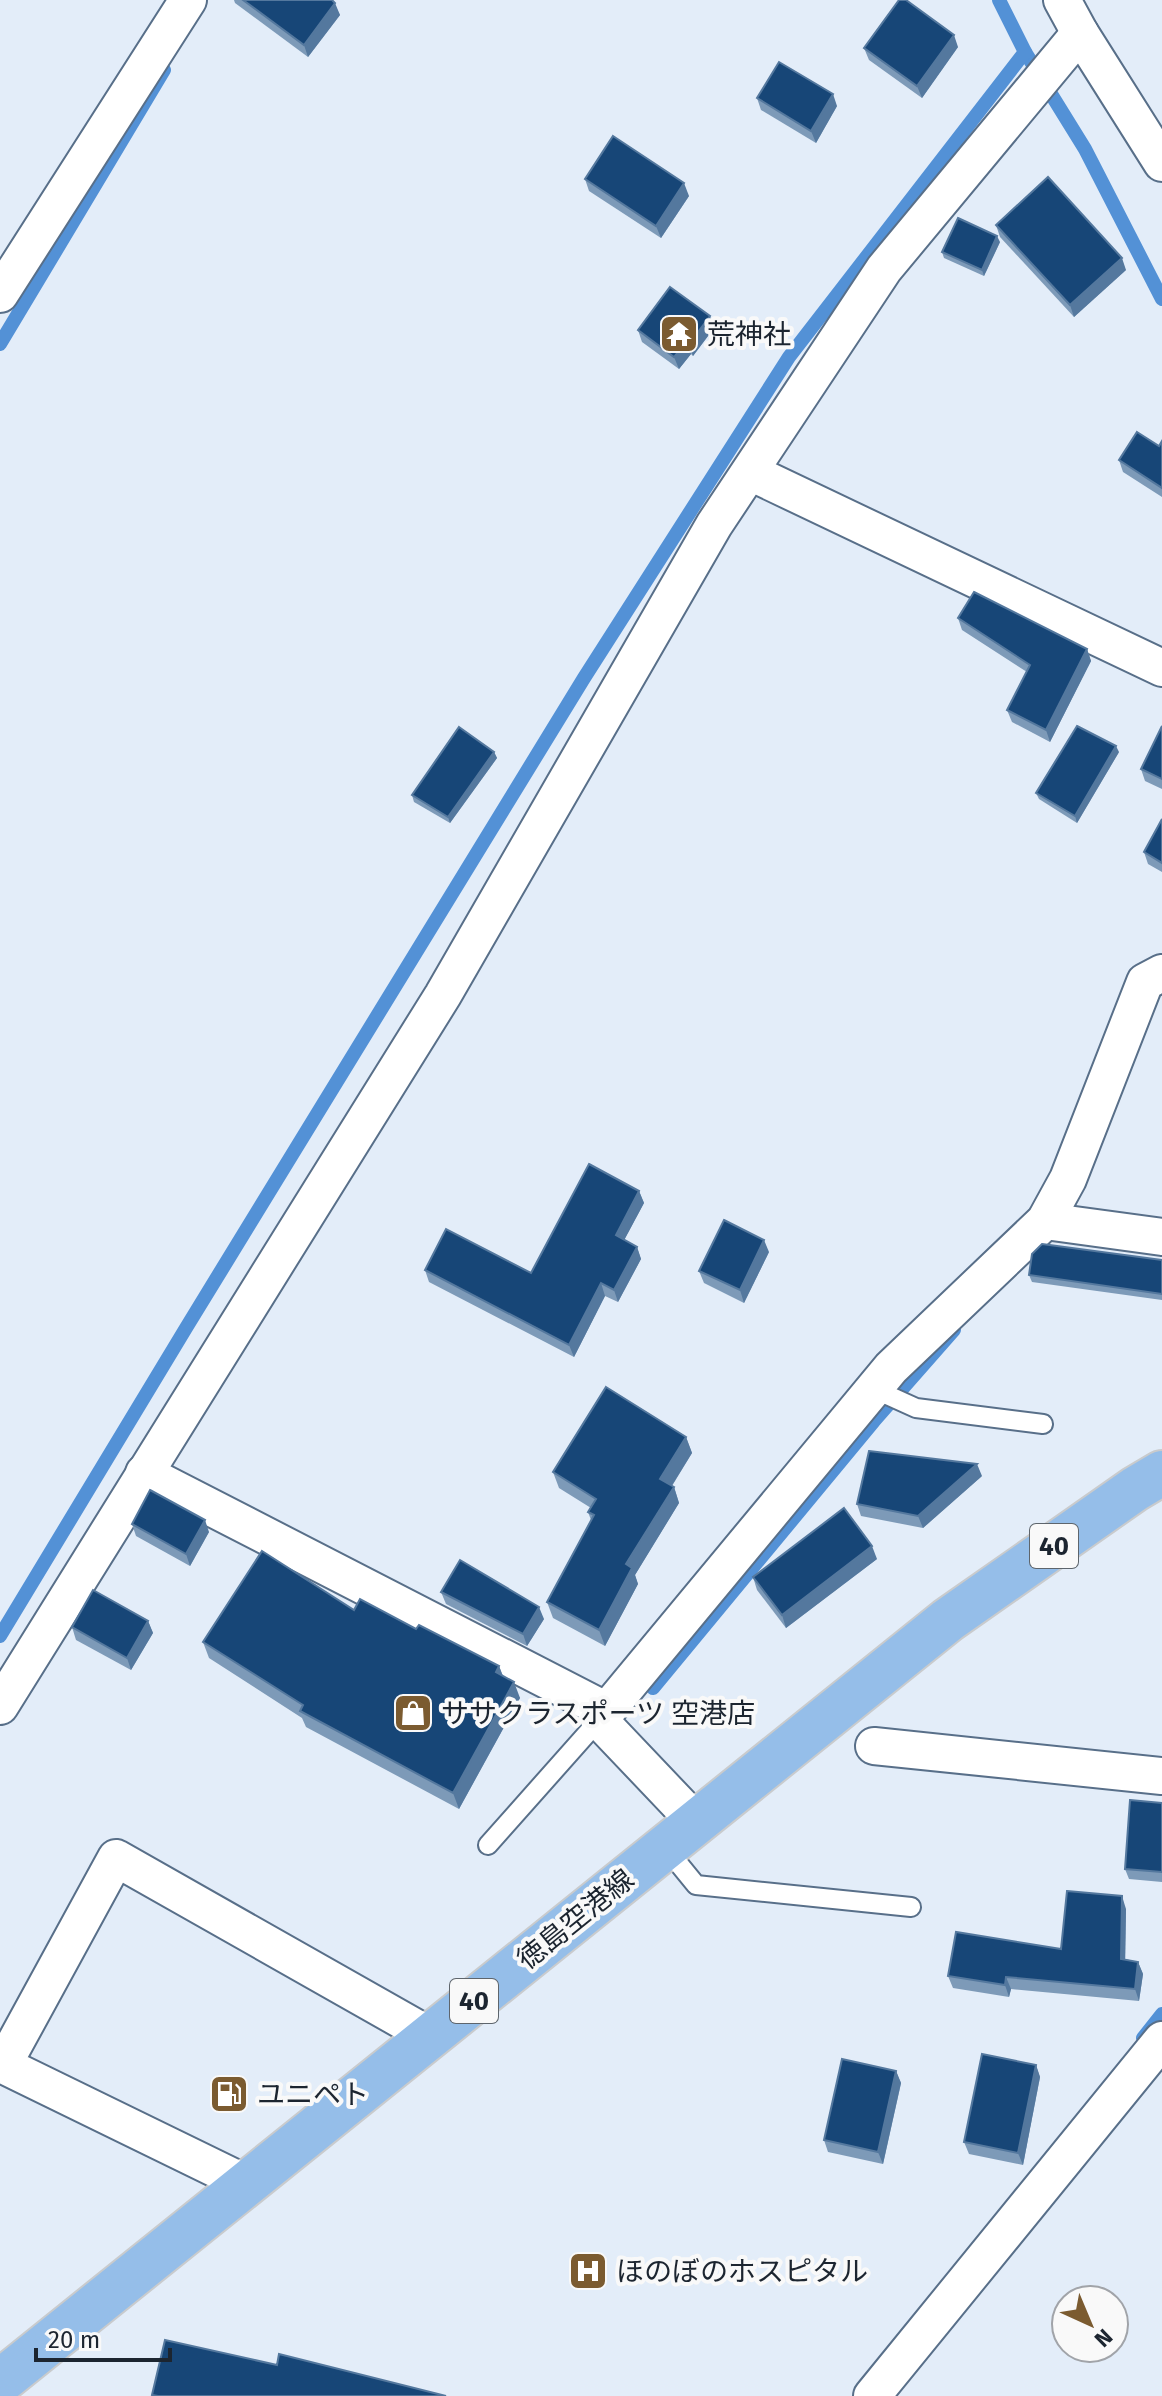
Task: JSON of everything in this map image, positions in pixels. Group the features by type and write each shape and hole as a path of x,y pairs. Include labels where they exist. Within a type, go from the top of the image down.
{"main road":[{"name":"徳島空港線","path":"0,2382 948,1620 1162,1473"}],"street":[{"path":"0,294 188,0"},
{"path":"1062,0 1162,163"},
{"path":"0,1706 443,995 714,525 884,269 1080,33"},
{"path":"750,472 1162,668"},
{"path":"603,1716 891,1368 1045,1221 1068,1179 1145,982 1162,973"},
{"path":"1045,1221 1162,1237"},
{"path":"144,1473 603,1716 681,1835"},
{"path":"874,1746 1162,1776"},
{"path":"247,2184 3,2065 116,1858 430,2036"},
{"path":"872,2396 1162,2040"}],"lane":[{"path":"874,1389 916,1408 1043,1424"},
{"path":"488,1845 603,1716"},
{"path":"681,1835 696,1885 911,1907"}],"building":[{"path":"243,0 332,0 335,3 304,45"},
{"path":"899,0 906,0 954,35 917,86 864,48"},
{"path":"779,62 833,94 811,131 757,98"},
{"path":"613,136 684,183 656,226 585,179"},
{"path":"1048,177 1122,258 1070,305 996,225"},
{"path":"958,218 997,236 982,270 942,252"},
{"path":"670,287 710,316 689,344 686,342 674,357 638,330"},
{"path":"1137,432 1159,446 1162,441 1162,488 1119,460"},
{"path":"974,592 1087,649 1046,730 1007,710 1030,665 958,618"},
{"path":"1077,726 1116,746 1075,816 1036,793"},
{"path":"1162,726 1162,779 1141,769"},
{"path":"459,727 494,752 448,817 412,795"},
{"path":"1162,819 1162,863 1144,852"},
{"path":"589,1164 639,1191 616,1235 637,1247 614,1290 601,1283 569,1345 425,1270 446,1229 531,1273"},
{"path":"724,1220 764,1240 740,1290 699,1271"},
{"path":"1042,1244 1162,1260 1162,1294 1029,1275 1032,1254"},
{"path":"606,1387 686,1437 660,1479 674,1487 626,1564 632,1568 599,1630 547,1602 594,1515 588,1512 596,1499 553,1472"},
{"path":"869,1451 977,1464 918,1516 857,1504"},
{"path":"150,1490 205,1520 186,1554 132,1524"},
{"path":"844,1508 872,1546 782,1615 753,1577"},
{"path":"262,1551 354,1610 360,1599 416,1629 419,1625 499,1666 496,1672 514,1682 453,1793 300,1711 303,1705 203,1642"},
{"path":"460,1560 539,1607 523,1634 441,1592"},
{"path":"93,1590 148,1621 127,1658 72,1627"},
{"path":"1130,1800 1162,1803 1162,1872 1125,1869"},
{"path":"1067,1891 1122,1896 1121,1959 1138,1962 1135,1989 1006,1977 1005,1985 948,1976 956,1932 1061,1949"},
{"path":"982,2054 1036,2065 1018,2153 964,2142"},
{"path":"842,2059 896,2071 878,2152 824,2140"},
{"path":"165,2340 277,2365 279,2354 446,2396 152,2395"}],"waterway":[{"path":"0,1636 584,678 789,357 1025,52 999,0"},
{"path":"1025,52 1085,149 1162,299"},
{"path":"0,344 164,70"},
{"path":"653,1688 874,1421 954,1330"},
{"path":"1143,2038 1162,2014"}],"place":[{"name":"荒神社","path":"679,334"},
{"name":"ササクラスポーツ 空港店","path":"413,1713"},
{"name":"ユニペト","path":"229,2094"},
{"name":"ほのぼのホスピタル","path":"588,2271"}]}
